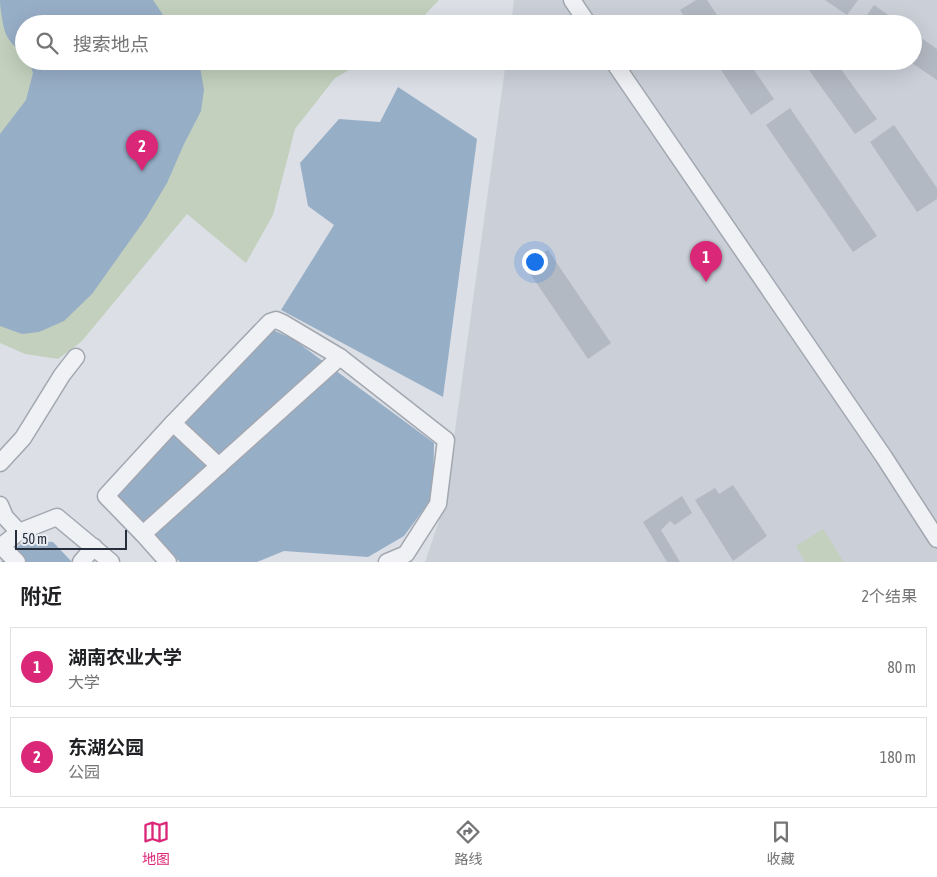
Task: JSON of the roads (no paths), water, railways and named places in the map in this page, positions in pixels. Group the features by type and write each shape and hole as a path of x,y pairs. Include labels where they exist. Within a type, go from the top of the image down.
{"street":[{"path":"572,0 582,15"},
{"path":"619,70 884,456 937,539"},
{"path":"168,562 144,533 106,496 270,322 276,320 337,360 446,440 438,504 406,554 387,562"},
{"path":"0,463 23,438 62,375 76,357"},
{"path":"144,533 337,360"},
{"path":"174,424 219,466"},
{"path":"0,505 5,517 19,532"},
{"path":"6,552 19,532 57,517 111,562"},
{"path":"81,562 94,547"}],"water":[{"path":"0,0 153,0 163,15 15,15 15,46 6,33"},
{"path":"32,70 201,70 204,90 201,111 167,183 146,218 92,294 64,321 39,332 22,334 0,326 0,134 26,100 33,73"},
{"path":"398,87 477,139 443,397 281,310 334,225 308,206 300,163 339,119 380,122"},
{"path":"273,330 293,339 434,443 433,497 404,536 368,557 284,551 257,562 180,562 111,496"},
{"path":"24,541 53,542 72,562 1,562"}],"place":[{"name":"东湖公园","path":"142,171"},
{"name":"湖南农业大学","path":"706,282"}]}
